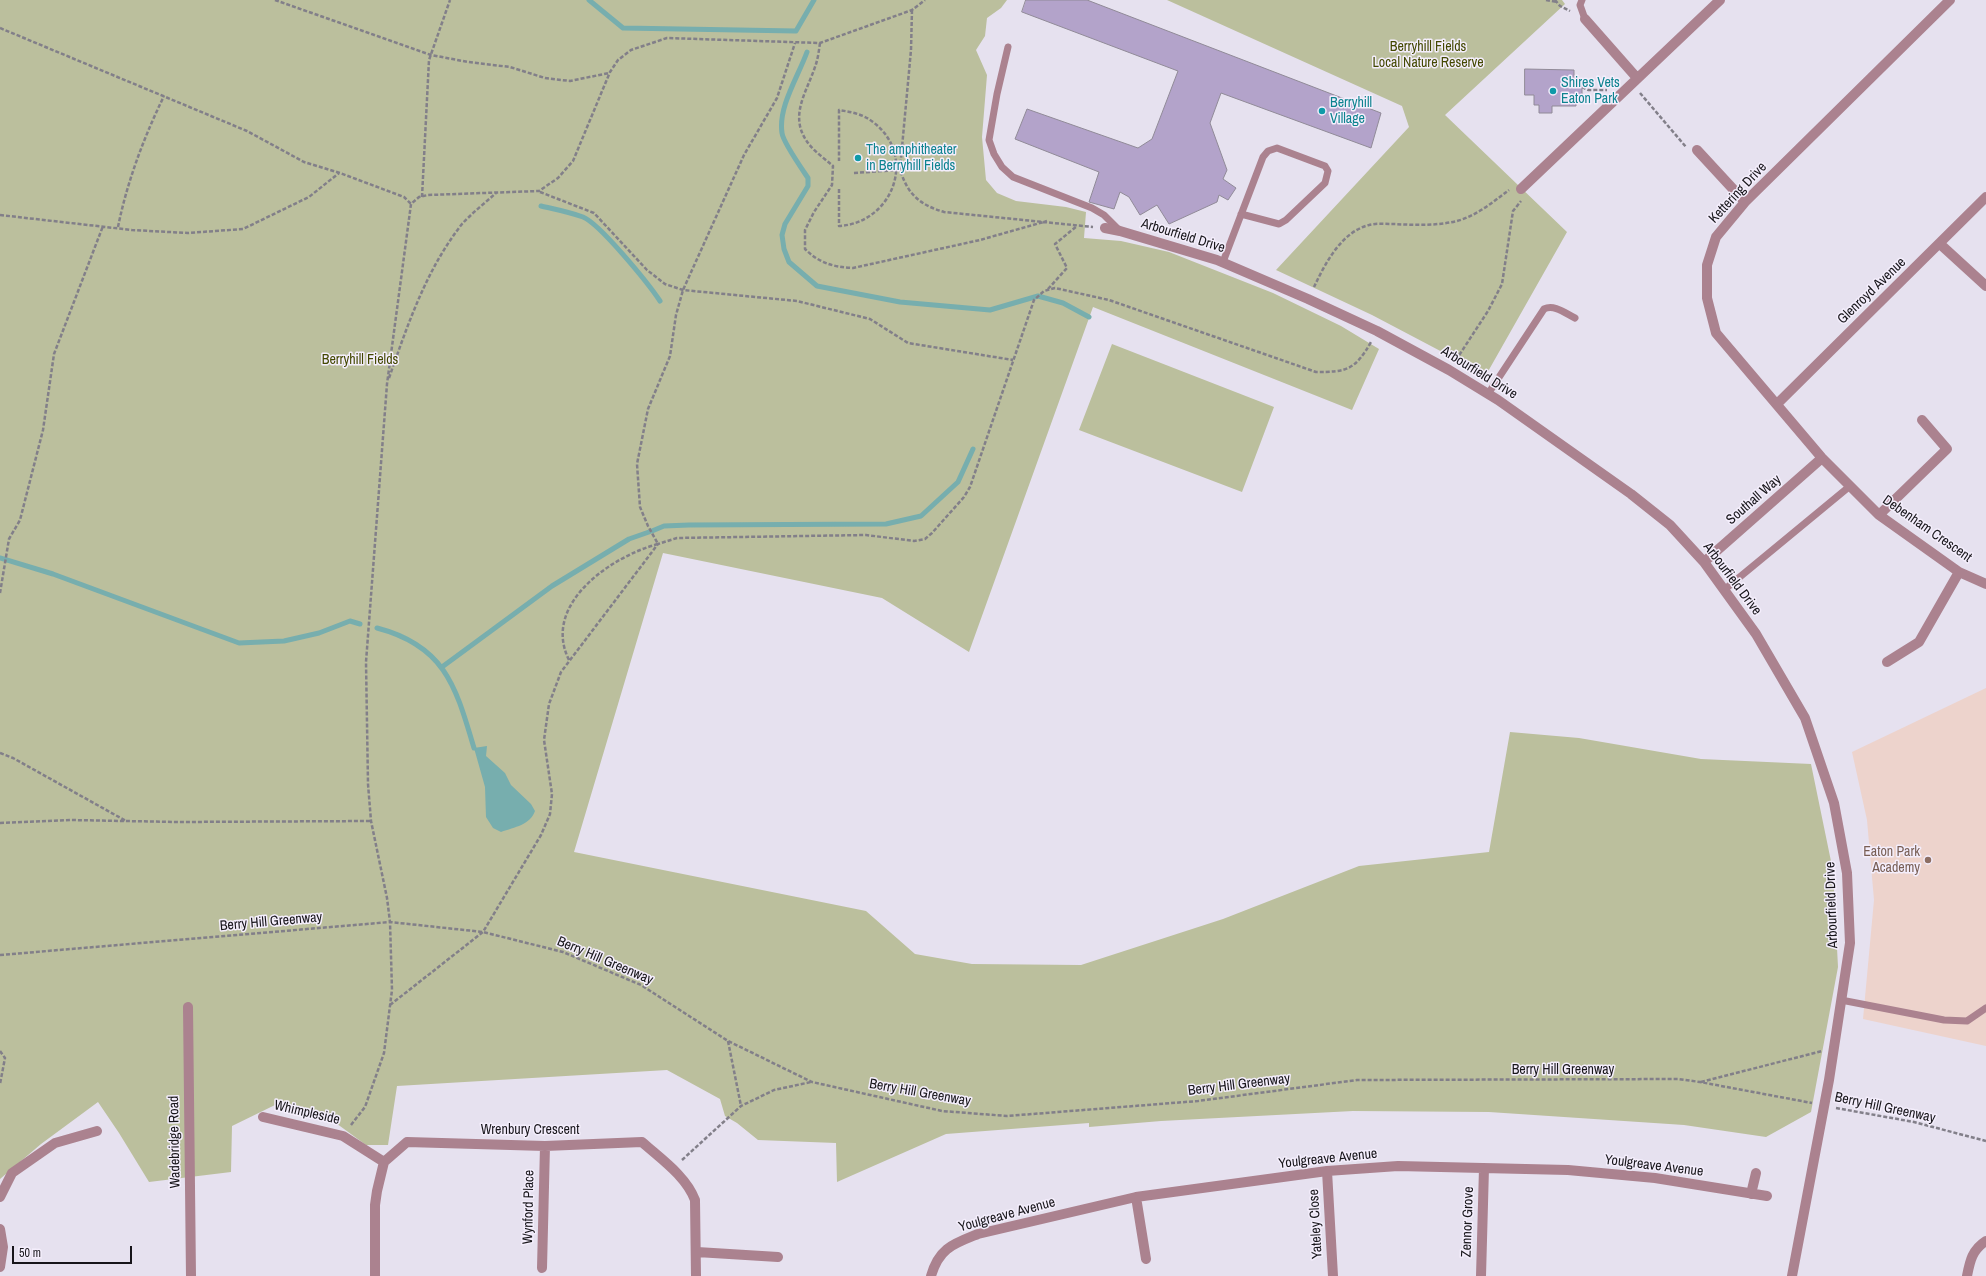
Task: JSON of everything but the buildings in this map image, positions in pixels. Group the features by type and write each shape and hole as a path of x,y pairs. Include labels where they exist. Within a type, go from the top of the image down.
{"street":[{"path":"1521,189 1720,0"},
{"name":"Kettering Drive","path":"1822,458 1716,333 1707,298 1707,265 1716,237 1745,202 1950,0"},
{"path":"1585,19 1634,81"},
{"path":"1697,150 1745,202"},
{"name":"Glenroyd Avenue","path":"1777,404 1940,244 1986,196"},
{"name":"Arbourfield Drive","path":"1106,228 1223,262 1377,331 1449,370 1488,394 1631,494 1670,525 1704,562 1756,634 1805,718 1834,803 1847,873 1850,943 1830,1080 1792,1276"},
{"path":"1940,244 1986,286"},
{"path":"1879,515 1947,450 1922,420"},
{"name":"Southall Way","path":"1704,562 1822,458"},
{"name":"Debenham Crescent","path":"1822,458 1879,515 1959,572 1986,584"},
{"path":"1887,662 1919,642 1959,572"},
{"name":"Wadebridge Road","path":"188,1007 191,1276"},
{"name":"Whimpleside","path":"263,1117 343,1136 384,1162"},
{"path":"0,1197 12,1173 55,1143 97,1131"},
{"name":"Wrenbury Crescent","path":"384,1162 407,1142 545,1146 642,1142 691,1188 695,1200 697,1252 696,1276"},
{"name":"Wynford Place","path":"541,1272 545,1146"},
{"path":"375,1276 375,1205 384,1162"},
{"name":"Youlgreave Avenue","path":"930,1276 935,1262 945,1250 957,1242 978,1234 1136,1197 1327,1171 1398,1166 1568,1170 1655,1178 1767,1196"},
{"name":"Zennor Grove","path":"1480,1276 1484,1168"},
{"name":"Yateley Close","path":"1327,1171 1333,1276"},
{"path":"1751,1194 1756,1173"},
{"path":"1136,1197 1146,1259"},
{"path":"0,1229 3,1247 0,1267"},
{"path":"1967,1276 1972,1254 1978,1246 1986,1242"},
{"path":"697,1252 778,1257"}],"lane":[{"path":"1582,0 1580,5 1585,19"},
{"path":"1008,47 997,94 989,140 994,154 1002,167 1014,177 1104,215 1120,231"},
{"path":"1223,262 1241,214 1263,157 1268,151 1277,148 1325,166 1328,171 1325,183 1286,220 1279,224 1241,214"},
{"path":"1488,394 1544,310 1548,307 1554,308 1575,318"},
{"path":"1724,590 1850,486"},
{"path":"1841,1000 1944,1020 1967,1021 1986,1008"}],"path":[{"path":"275,0 431,55 468,62 510,67 545,78 570,82 610,72"},
{"path":"422,197 429,60 450,0"},
{"path":"540,191 558,178 572,161 610,72 618,60 631,50 667,38 820,43 912,10 925,0"},
{"path":"1546,0 1557,2"},
{"path":"839,189 839,226 848,226 866,219 882,206 892,189 898,170 911,50 912,10"},
{"path":"0,28 247,131 304,162 340,173 404,197 411,204"},
{"path":"658,544 640,507 637,464 648,409 670,356 676,315 683,290 744,155 777,98 795,43"},
{"path":"820,43 816,64 799,108 798,118 800,128 806,141 833,166 832,185 814,212 805,230 805,249 812,257 836,267 852,268 980,240 1047,222"},
{"path":"1634,81 1686,147 1697,150"},
{"path":"1582,87 1588,90 1608,90 1616,98"},
{"path":"118,227 123,202 148,131 164,96"},
{"path":"839,161 839,110 858,113 874,122 886,135 894,152 898,170 904,184 920,201 931,208 944,212 1106,228"},
{"path":"854,173 898,170"},
{"path":"0,215 118,227 132,230 188,233 243,229 309,197 340,173"},
{"path":"1308,299 1326,263 1342,242 1357,230 1369,225 1428,225 1457,221 1480,211 1511,188 1521,189 1522,200 1513,211 1502,284 1488,311 1449,370"},
{"path":"343,1136 365,1107 384,1053 392,990 390,922 387,898 371,821 368,784 366,662 387,384 411,204 428,195 540,191 594,212 647,270 665,284 683,290 797,301 870,319 908,343 1013,360"},
{"path":"387,384 414,308 427,279 463,223 496,193"},
{"path":"0,593 9,539 20,520 31,481 47,411 54,354 103,226"},
{"path":"569,660 566,654 563,636 564,616 574,598 598,575 632,552 677,538 866,535 914,541 925,539 964,497 970,487 1034,300 1048,290 1067,268 1055,244 1077,226"},
{"path":"1048,290 1055,288 1110,300 1316,372 1339,372 1352,367 1364,355 1377,331"},
{"path":"390,1005 483,932 541,835 550,814 552,794 544,740 549,704 561,672 658,544"},
{"path":"0,753 13,758 127,821"},
{"path":"0,823 71,820 371,821"},
{"name":"Berry Hill Greenway","path":"0,955 390,922 483,932 563,952 642,985 728,1041 812,1082 942,1110 1007,1116 1198,1101 1357,1080 1678,1080 1700,1082 1814,1104"},
{"path":"728,1041 741,1106"},
{"path":"1700,1082 1834,1048"},
{"path":"0,1051 4,1058 0,1084"},
{"path":"672,1169 741,1106 774,1090 812,1082"},
{"name":"Berry Hill Greenway","path":"1830,1106 1914,1122 1986,1141"}],"shaded area":[{"name":"Eaton Park Academy","path":"1986,688 1986,1046 1863,1019 1874,900 1867,820 1852,752"},
{"path":"487,746 486,756 505,773 511,785 531,804 535,811 533,816 526,822 517,827 501,832 493,828 486,817 485,787 474,748"}],"green space":[{"name":"Berryhill Fields","path":"0,0 1007,0 1001,8 987,18 985,36 976,50 987,75 982,137 986,180 997,193 1016,201 1066,207 1086,212 1084,238 1121,241 1169,252 1273,293 1341,326 1379,349 1352,410 1093,307 969,652 882,598 663,553 574,852 866,911 915,954 972,964 1081,965 1223,919 1359,866 1489,852 1510,732 1579,738 1701,759 1811,764 1833,871 1838,967 1811,1112 1766,1137 1684,1125 1489,1112 1353,1111 1161,1121 1089,1127 1089,1123 946,1134 837,1182 836,1143 758,1140 737,1123 725,1116 720,1099 667,1070 397,1086 388,1145 366,1145 329,1118 275,1105 232,1126 231,1172 149,1182 98,1102 41,1144 0,1179"},
{"name":"Berryhill Fields Local Nature Reserve","path":"1167,0 1562,0 1565,4 1445,115 1567,232 1486,375 1372,315 1276,270 1409,127 1402,106"},
{"path":"1112,344 1274,407 1242,492 1079,430"}],"waterway":[{"path":"589,0 623,28 796,31"},
{"path":"796,31 814,0"},
{"path":"807,52 786,103 782,123 783,137 793,156 808,178 808,186 785,224 782,235 784,249 789,262 817,286 900,302 990,310 1038,296 1063,303 1089,317"},
{"path":"541,206 578,215 591,222 612,242 660,301"},
{"path":"652,531 664,526 689,525 886,524 921,516 958,482 973,449"},
{"path":"442,667 552,586 629,539 649,532"},
{"path":"0,558 53,574 239,643 284,641 319,633 350,621 360,624"},
{"path":"377,628 400,636 419,646 433,658 445,672 454,688 461,706 474,748"}],"place":[{"name":"Shires Vets Eaton Park","path":"1553,91"},
{"name":"Berryhill Village","path":"1322,111"},
{"name":"The amphitheater in Berryhill Fields","path":"858,158"},
{"name":"Eaton Park Academy","path":"1928,860"}]}
